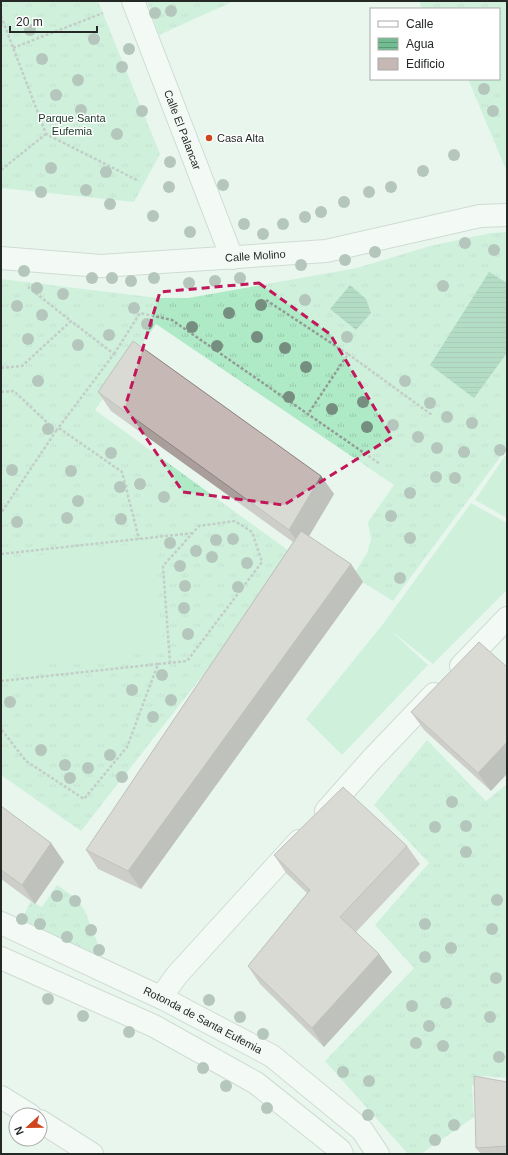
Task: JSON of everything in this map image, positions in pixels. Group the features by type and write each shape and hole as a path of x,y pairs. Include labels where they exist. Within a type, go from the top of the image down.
{"street":[{"name":"Calle El Palancar","path":"133,1 232,258"},
{"name":"Calle Molino","path":"1,258 101,266 326,251 480,216 507,215"},
{"path":"161,997 177,975 372,759 507,618"},
{"name":"Rotonda de Santa Eufemia","path":"1,923 161,997 272,1056 362,1130 378,1154"},
{"path":"4,965 154,1026 256,1083 340,1150 342,1154"},
{"path":"1,1097 17,1107"},
{"path":"48,1126 92,1154"}],"path":[{"path":"13,48 103,13"},
{"path":"1,16 46,134 139,180"},
{"path":"1,170 46,134"},
{"path":"24,284 114,354"},
{"path":"266,300 348,354 432,415"},
{"path":"1,513 56,431 114,354 140,313 172,320 380,464"},
{"path":"1,368 22,366 71,321"},
{"path":"308,414 348,354"},
{"path":"1,392 14,391 56,431"},
{"path":"59,428 122,472 139,539"},
{"path":"1,681 170,663 187,661 262,562 252,532 235,521 199,526 163,566 170,663"},
{"path":"1,554 193,533"},
{"path":"1,729 26,761 84,799 127,747 158,664"}],"highlighted area":[{"path":"259,283 330,334 392,437 284,505 183,492 125,407 160,292"}],"green space":[{"name":"Parque Santa Eufemia","path":"1,1 98,1 160,154 134,202 1,188"},
{"path":"147,1 234,1 159,35"},
{"path":"419,1 507,1 507,172 468,80 500,80 500,8 422,8"},
{"path":"507,232 507,448 393,601 353,576 367,553 371,539 368,522 394,485 156,324 95,410 296,556 81,831 1,775 1,279 158,298 188,298 357,268 430,246 491,233"},
{"path":"507,453 507,518 475,500"},
{"path":"471,503 507,523 507,590 433,664 390,630 428,665 342,755 306,719 383,624"},
{"path":"152,542 164,651 1,670 1,560"},
{"path":"427,740 486,801 507,784 507,1078 482,1076 472,1086 474,1117 421,1154 408,1154 325,1061 414,968 375,925 429,863 374,805"},
{"path":"57,885 76,898 84,909 98,944 99,958 22,919 31,901 42,907"}],"water":[{"path":"489,272 507,283 507,353 474,398 430,365"},
{"path":"350,285 366,299 371,313 356,330 330,309"}],"building":[{"path":"133,341 321,476 289,530 98,392"},
{"path":"301,531 351,564 128,871 86,850"},
{"path":"479,642 507,667 507,742 478,773 411,712"},
{"path":"343,787 407,846 340,917 379,954 312,1028 248,966 310,890 274,855"},
{"path":"1,806 51,843 22,885 1,870"},
{"path":"474,1076 507,1082 507,1146 476,1148"}],"place":[{"name":"Casa Alta","path":"209,138"}]}
